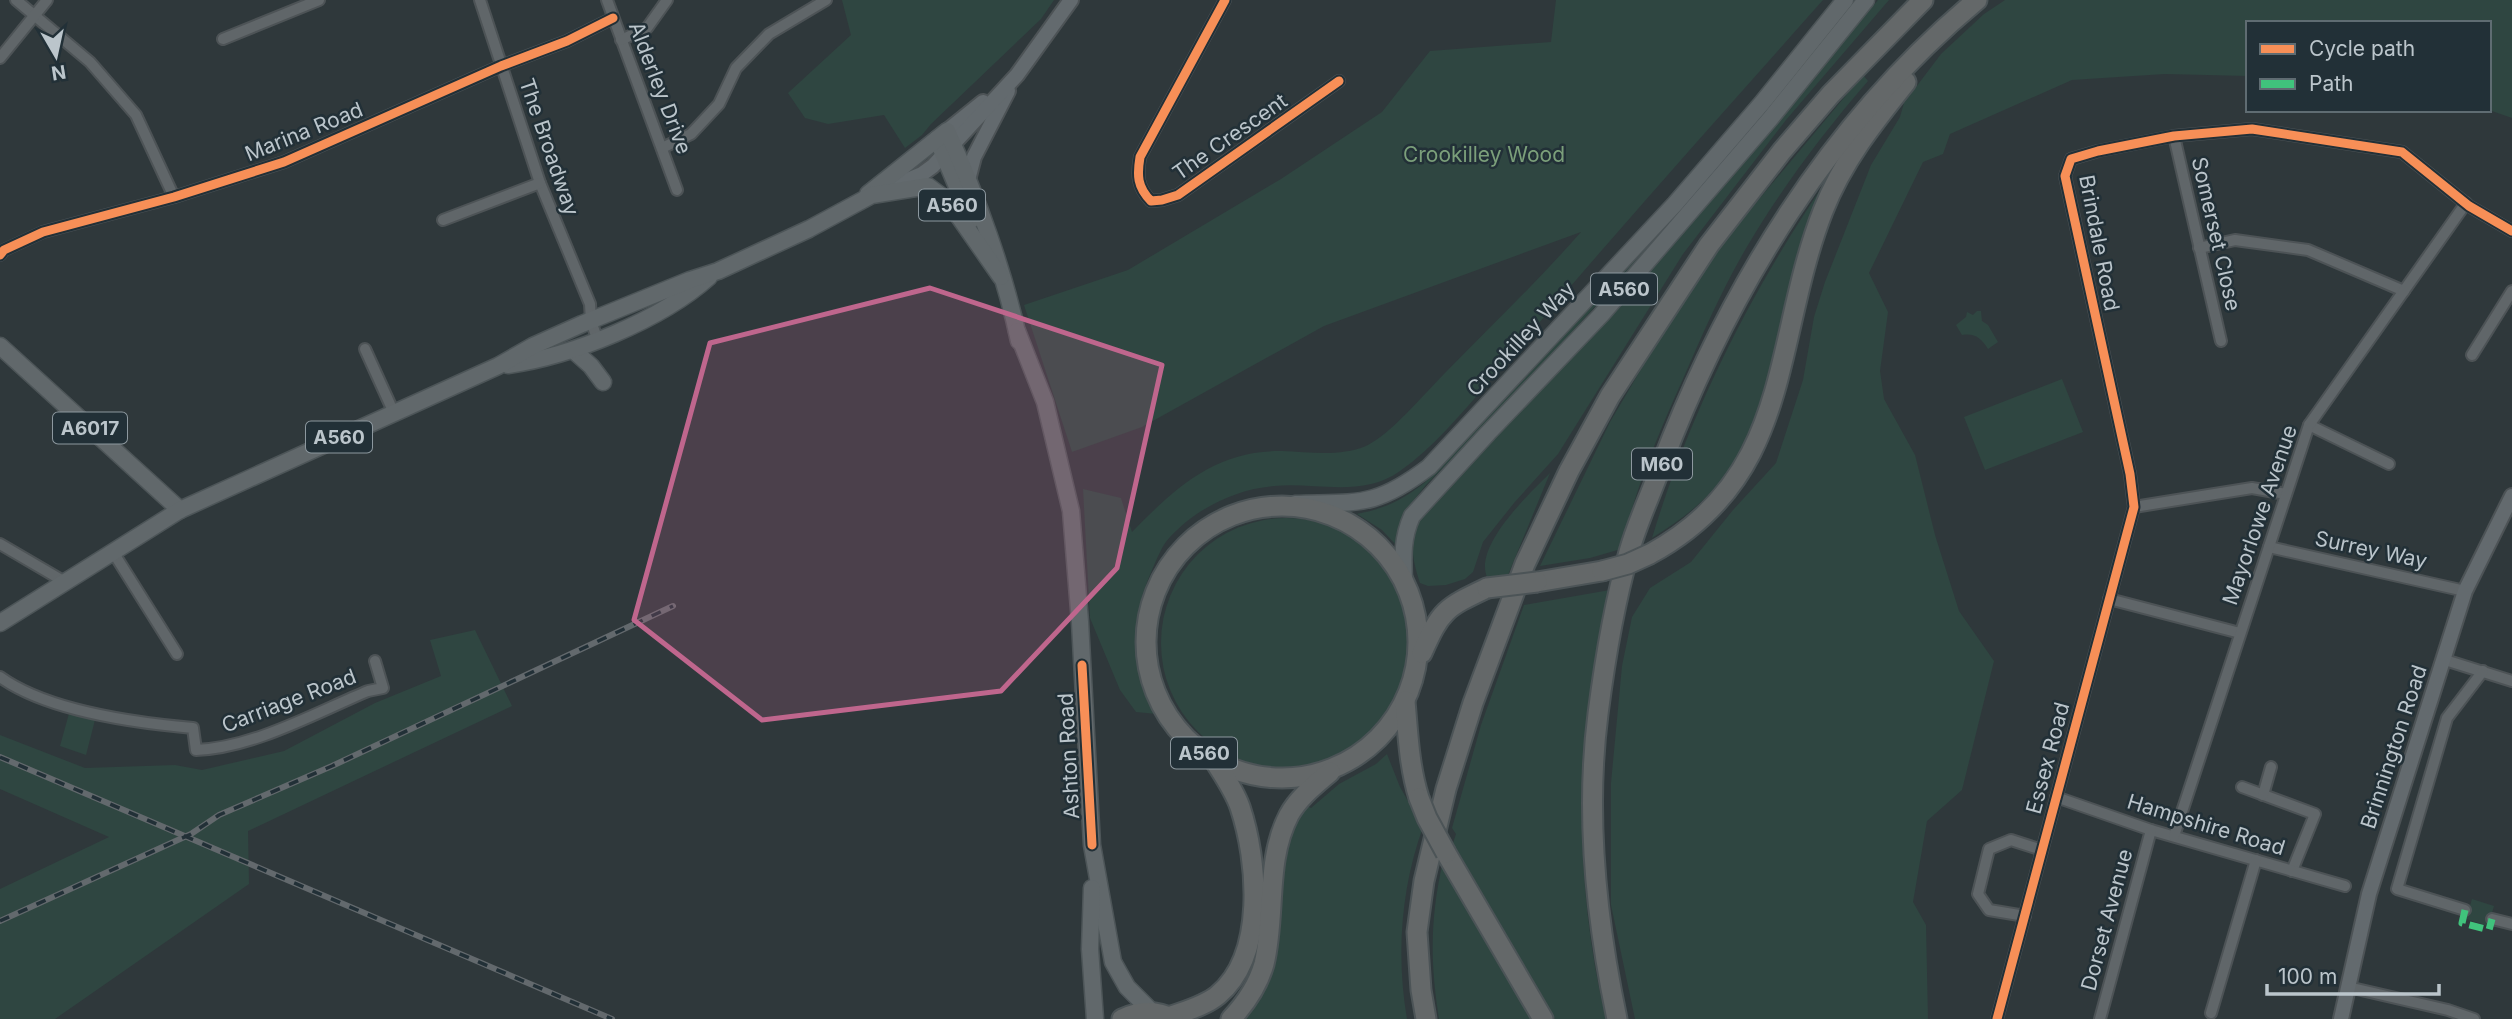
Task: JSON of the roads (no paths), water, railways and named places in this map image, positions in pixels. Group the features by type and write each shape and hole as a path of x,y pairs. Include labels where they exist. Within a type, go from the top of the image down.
{"highway":[{"path":"1426,1019 1417,932 1424,881 1443,802 1473,703 1525,564 1548,516 1610,396 1709,245 1782,151 1831,94 1923,0"},
{"name":"M60","path":"1617,1019 1596,900 1592,809 1597,716 1611,632 1629,550 1683,410 1745,283 1831,152 1863,112 1949,23 1976,0"},
{"name":"M60","path":"1417,663 1435,624 1453,604 1487,588 1538,582 1629,564 1690,529 1717,502 1745,467 1765,423 1823,211 1844,166 1914,71 1923,50"},
{"name":"A560","path":"1231,1019 1255,987 1264,964 1272,879 1289,817 1306,793 1331,771 1370,747 1392,723 1405,701 1417,663 1417,622 1411,595 1404,581 1387,555 1360,530 1337,517 1295,504 1252,508 1230,514 1181,551 1166,570 1155,592 1147,620 1146,653 1150,677 1161,705 1171,722 1195,747 1214,760 1250,775 1297,778 1331,771"},
{"path":"1405,701 1414,780 1427,818 1543,1019"},
{"name":"A560","path":"1122,1019 1137,1013 1165,1016 1217,997 1233,980 1244,960 1251,934 1252,871 1247,838 1233,791 1214,760"}],"main road":[{"name":"Crookilley Way","path":"1295,504 1368,501 1407,484 1429,467 1675,204 1762,103 1845,0"},
{"name":"Crookilley Way","path":"1404,581 1405,533 1412,516 1601,315 1770,119 1866,0"},
{"name":"Ashton Road","path":"945,142 968,180 1017,331 1038,417 1063,480 1071,511 1093,861 1090,949 1095,1019"},
{"name":"Ashton Road","path":"945,142 982,248"},
{"name":"A560","path":"0,623 180,510 498,366 533,346 690,280 712,274 809,229 864,199 945,142"},
{"name":"Ashton Road","path":"864,199 928,186 948,201 1001,277"},
{"name":"A560","path":"498,366 530,362 573,350 605,337 676,302 712,274"},
{"name":"A6017","path":"0,346 180,510"},
{"path":"573,350 591,366 603,382"},
{"name":"Ashton Road","path":"1093,861 1113,962 1127,987 1165,1016"}],"street":[{"path":"16,0 90,62 136,115 174,197"},
{"path":"0,58 47,0"},
{"path":"223,39 319,0"},
{"name":"The Broadway","path":"480,0 540,183 597,318"},
{"name":"Alderley Drive","path":"607,0 677,190"},
{"path":"621,40 647,28 667,0"},
{"path":"662,148 691,134 719,104 736,68 769,34 826,0"},
{"path":"968,180 974,157 1017,75 1071,0"},
{"name":"The Crescent","path":"1225,0 1140,157 1137,174 1142,192 1151,201 1162,201 1178,195 1339,81"},
{"name":"Marina Road","path":"0,255 4,250 43,232 174,197 284,162 501,66 567,41 613,18"},
{"path":"945,142 1017,75"},
{"name":"Brindale Road","path":"2134,507 2130,474 2065,176 2071,159 2174,136 2252,129 2402,152 2466,203 2512,231"},
{"name":"Somerset Close","path":"2174,136 2221,341"},
{"path":"443,220 540,183"},
{"name":"Mayorlowe Avenue","path":"2174,836 2309,425 2466,203"},
{"path":"2199,248 2235,240 2308,250 2404,291"},
{"path":"2472,355 2512,291"},
{"path":"597,318 605,337"},
{"path":"365,349 394,413"},
{"path":"2309,425 2389,464"},
{"path":"2134,507 2252,488 2286,494"},
{"name":"Brinnington Road","path":"2341,1019 2369,894 2465,591 2512,496"},
{"name":"Essex Road","path":"1997,1019 2134,507"},
{"path":"0,544 65,582"},
{"name":"Surrey Way","path":"2269,547 2465,591"},
{"path":"113,552 177,654"},
{"path":"2109,599 2241,633"},
{"path":"2445,660 2512,681"},
{"name":"Carriage Road","path":"0,677 35,697 70,707 151,724 193,728 196,750 210,750 253,739 368,691 383,688 375,661"},
{"path":"2465,911 2397,889 2446,718 2483,671"},
{"path":"2263,795 2271,767"},
{"path":"2242,787 2315,814 2292,871"},
{"name":"Hampshire Road","path":"2056,797 2151,830 2345,886"},
{"name":"Dorset Avenue","path":"2100,1019 2151,830"},
{"name":"Essex Road","path":"2025,916 1989,910 1978,894 1989,849 2011,840 2042,850"},
{"path":"2211,1013 2256,860"},
{"path":"2492,919 2512,924"},
{"path":"2348,987 2448,1010 2474,1019"}],"railway":[{"path":"0,921 191,834 219,815 332,766 673,606"},
{"path":"0,757 612,1019"}],"park label":[{"name":"Crookilley Wood","path":"1484,155"}]}
